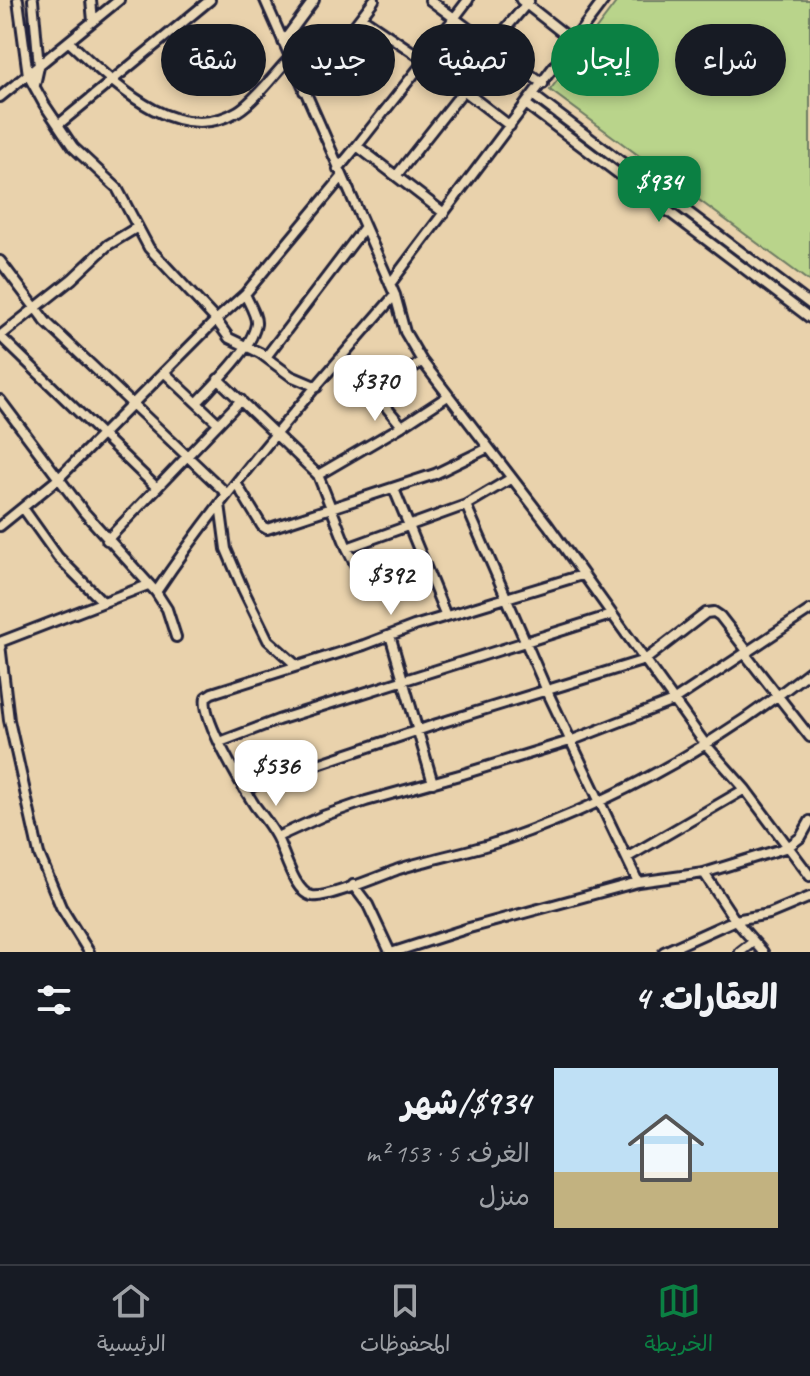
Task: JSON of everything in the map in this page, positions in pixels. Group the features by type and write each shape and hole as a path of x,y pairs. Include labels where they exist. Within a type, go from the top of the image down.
{"street":[{"path":"18,0 28,75 73,147 117,188 149,248 216,320 225,334 266,357 291,376 317,387"},
{"path":"33,0 39,67 35,85"},
{"path":"91,0 93,21"},
{"path":"0,97 119,0"},
{"path":"58,125 210,0"},
{"path":"265,0 282,40"},
{"path":"296,24 314,0"},
{"path":"356,24 374,0"},
{"path":"430,0 462,24"},
{"path":"450,24 468,0"},
{"path":"586,24 604,0"},
{"path":"508,24 525,1 553,24"},
{"path":"361,17 411,50"},
{"path":"69,42 111,81 164,114 185,121 218,118 241,109 282,66"},
{"path":"535,95 551,73"},
{"path":"0,526 58,479 245,294 411,76"},
{"path":"535,78 543,84"},
{"path":"306,96 395,295 405,332 422,361 548,525 706,745 745,789 810,876"},
{"path":"396,176 459,96"},
{"path":"472,96 510,126"},
{"path":"390,284 534,96 810,304"},
{"path":"527,105 810,318"},
{"path":"357,146 444,213"},
{"path":"136,228 108,245 72,279 0,336 157,488"},
{"path":"266,357 364,228"},
{"path":"0,261 46,322 227,494"},
{"path":"197,403 246,347 256,322 245,294"},
{"path":"156,592 276,433 395,295"},
{"path":"376,395 422,361"},
{"path":"338,362 376,395 402,426"},
{"path":"164,372 218,423"},
{"path":"218,379 318,475 347,548 370,594 429,576"},
{"path":"318,475 448,396"},
{"path":"0,400 107,540 156,592 167,609 176,637"},
{"path":"107,540 241,400"},
{"path":"236,483 262,526 267,529 394,489 488,448"},
{"path":"347,548 466,505 510,479"},
{"path":"394,489 446,616"},
{"path":"220,504 226,549 243,589 268,640 297,666"},
{"path":"466,505 547,691 638,882"},
{"path":"23,508 58,557 102,601"},
{"path":"582,575 446,616 208,695 204,705 220,742 244,789 277,837 296,881 310,896 507,839 598,801 706,745 810,671"},
{"path":"89,952 61,907 39,854 9,720 0,643 148,585"},
{"path":"277,837 351,806 570,741 673,701 810,610"},
{"path":"244,789 645,660 700,616 711,612 720,616 810,737"},
{"path":"220,742 278,720 611,615"},
{"path":"390,635 433,783"},
{"path":"628,857 745,789"},
{"path":"353,885 368,905 392,952 638,882 704,873 788,847 801,837 810,821"},
{"path":"704,873 735,920 763,952"},
{"path":"664,952 735,920 769,914 810,897"},
{"path":"740,952 753,942"}],"green space":[{"path":"618,0 810,0 810,282 558,96 659,96 659,24 600,24"}]}
